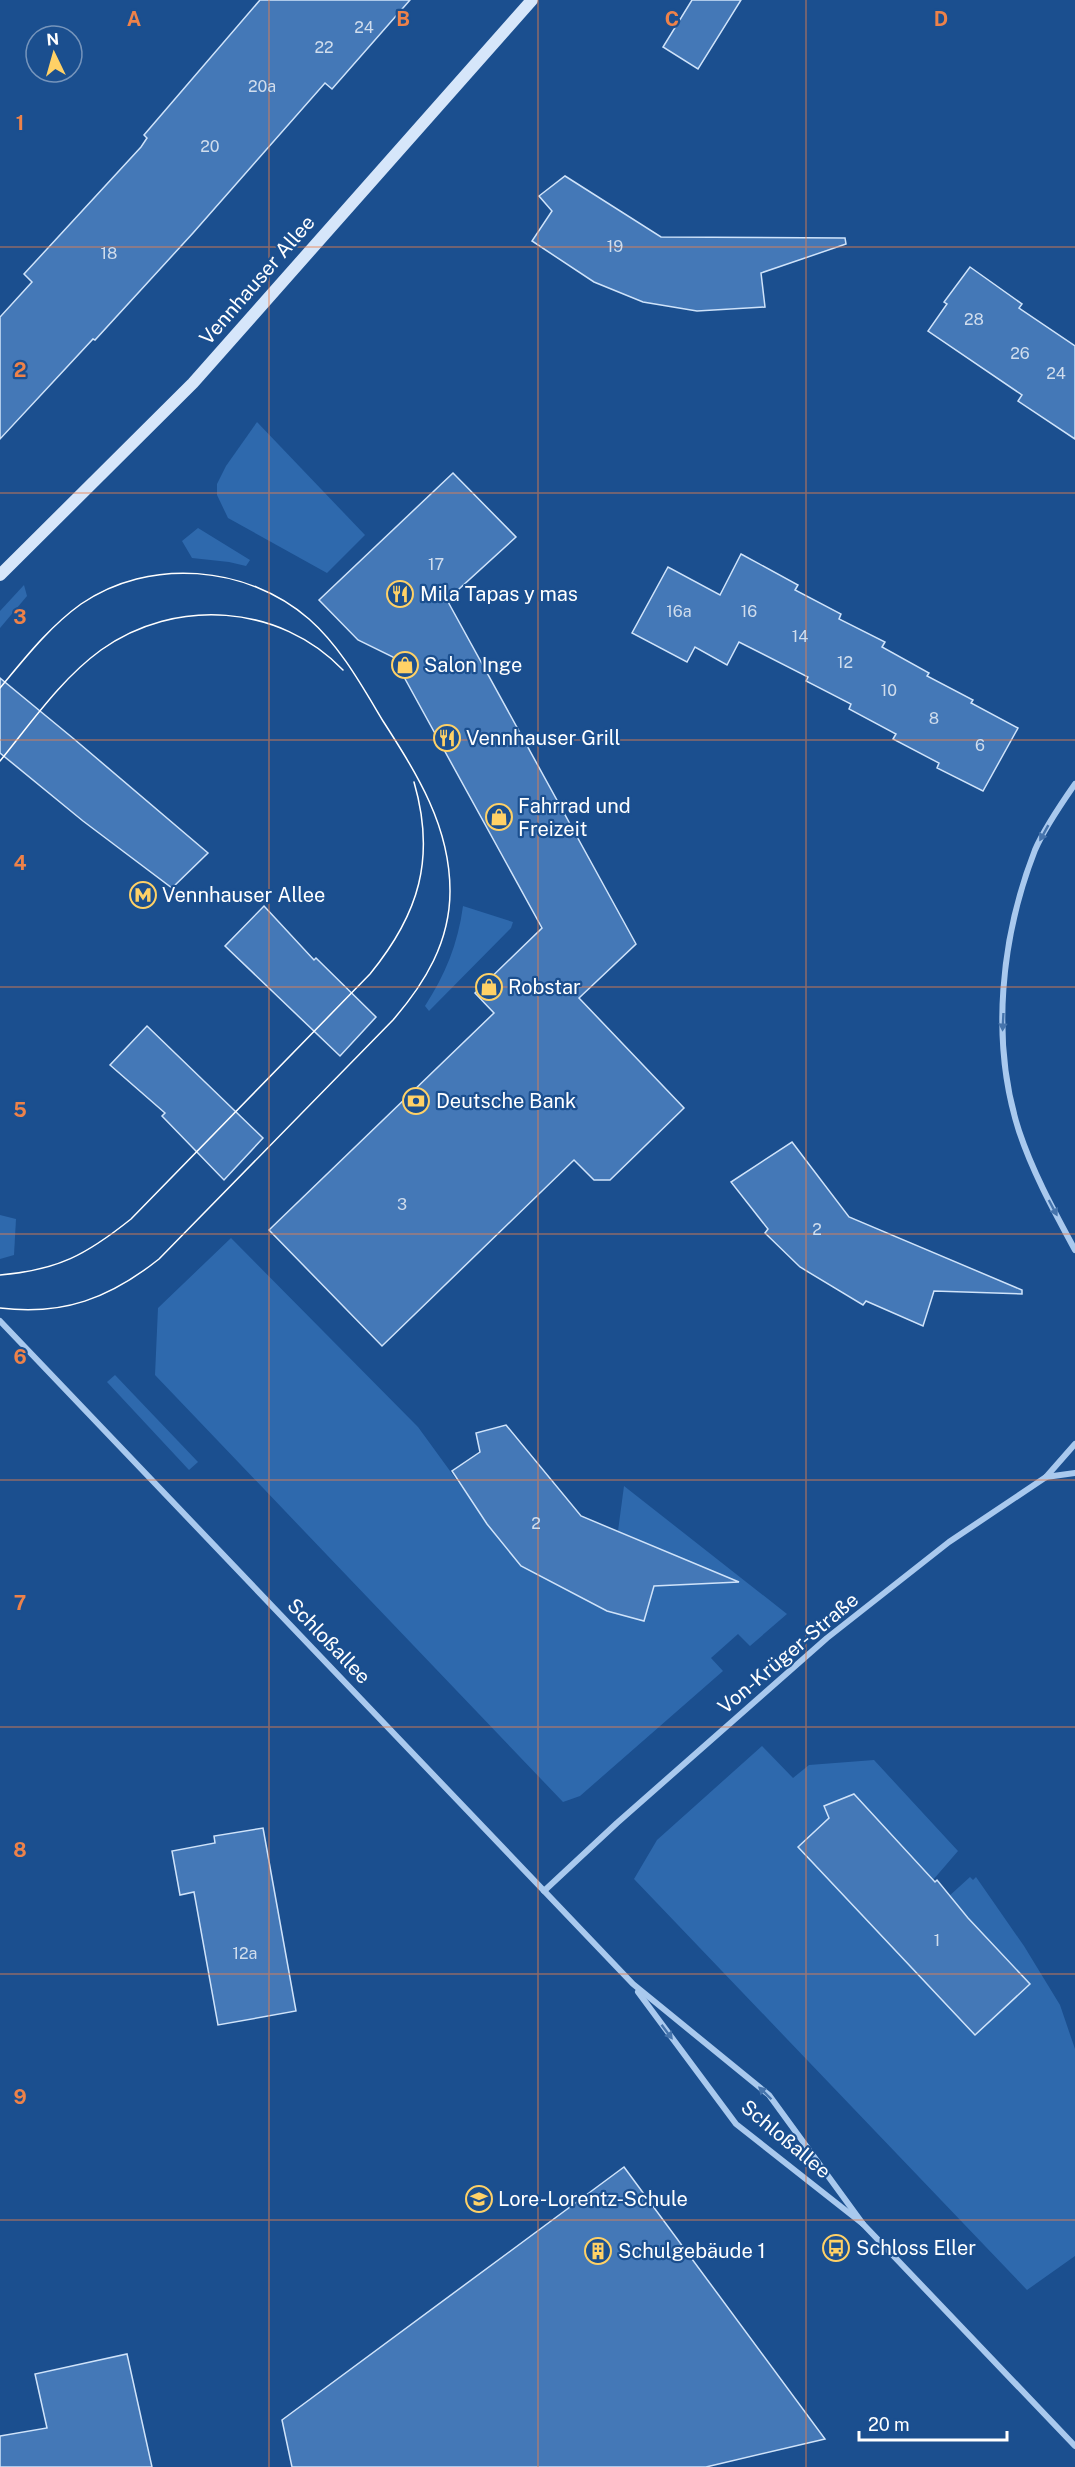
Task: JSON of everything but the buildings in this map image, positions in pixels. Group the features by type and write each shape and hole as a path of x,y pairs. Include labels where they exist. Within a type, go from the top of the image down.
{"main road":[{"name":"Vennhauser Allee","path":"0,575 200,374 532,0"}],"street":[{"path":"1075,784 1036,848 1020,894 1006,961 1002,1033 1007,1080 1019,1129 1039,1183 1075,1250"},
{"name":"Schloßallee","path":"0,1321 633,1984 769,2095 863,2224 1075,2446"},
{"path":"1046,1477 1075,1444"},
{"name":"Von-Krüger-Straße","path":"544,1892 617,1823 827,1638 949,1542 1046,1477 1075,1473"},
{"name":"Schloßallee","path":"633,1984 736,2124 863,2224"}],"shaded area":[{"path":"257,422 365,535 327,573 228,518 217,495 217,484 226,466"},
{"path":"198,528 250,560 246,566 192,558 182,541"},
{"path":"24,585 27,596 0,628 0,611"},
{"path":"463,906 513,922 511,928 429,1011 425,1006 450,959"},
{"path":"0,1215 16,1219 14,1255 0,1259"},
{"path":"231,1238 418,1427 469,1497 491,1517 486,1522 507,1548 644,1620 654,1586 674,1585 675,1555 618,1531 624,1486 787,1614 750,1646 738,1634 711,1658 723,1671 580,1796 563,1802 155,1375 158,1308"},
{"path":"115,1375 198,1462 189,1470 107,1382"},
{"path":"762,1746 793,1778 809,1765 874,1760 958,1851 933,1880 825,1806 829,1818 798,1847 975,2035 1030,1984 948,1897 970,1877 973,1880 976,1877 1024,1946 1060,2005 1075,2049 1075,2256 1027,2290 634,1879 657,1840"}],"tram line":[{"path":"0,688 58,623 81,604 108,589 137,579 167,574 197,574 228,578 257,587 284,601 309,619 331,641 359,680 408,761 429,802 444,844 449,867 450,891 446,927 434,961 405,1006 159,1259 122,1284 85,1301 45,1309 0,1308"},
{"path":"0,761 47,702 86,662 130,633 161,621 193,616 226,615 258,621 289,632 318,648 343,670"},
{"path":"0,1275 39,1269 70,1259 100,1242 131,1219 370,974 401,929 419,884 423,860 423,836 414,782"}],"place":[{"name":"Mila Tapas y mas","path":"400,594"},
{"name":"Salon Inge","path":"405,665"},
{"name":"Vennhauser Grill","path":"447,738"},
{"name":"Fahrrad und Freizeit","path":"499,817"},
{"name":"Vennhauser Allee","path":"143,895"},
{"name":"Robstar","path":"489,987"},
{"name":"Deutsche Bank","path":"416,1101"},
{"name":"Lore-Lorentz-Schule","path":"479,2199"},
{"name":"Schloss Eller","path":"836,2248"},
{"name":"Schulgebäude 1","path":"598,2251"}]}
